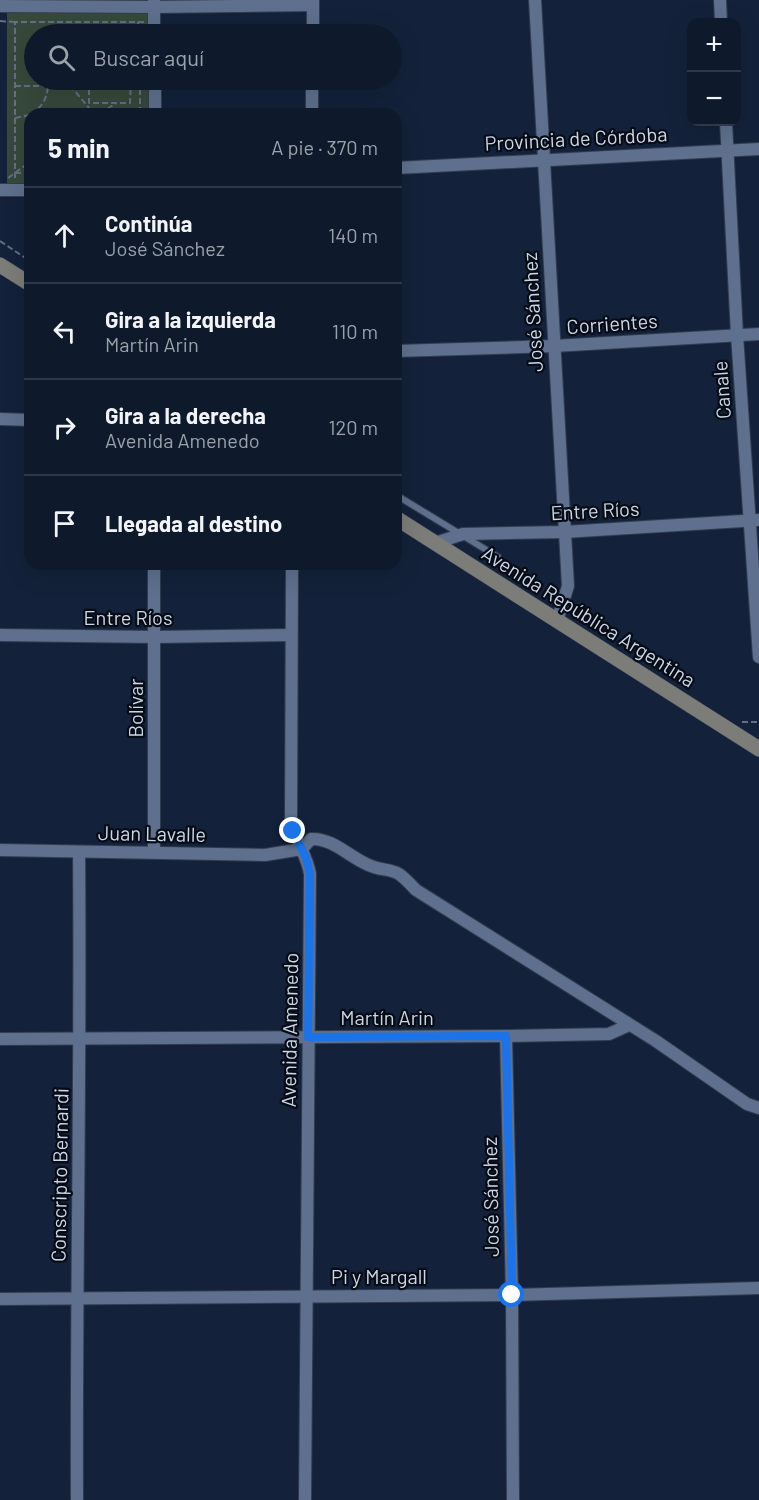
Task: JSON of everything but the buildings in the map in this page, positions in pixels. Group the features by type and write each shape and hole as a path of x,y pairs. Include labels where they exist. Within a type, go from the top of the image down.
{"main road":[{"path":"0,265 24,280"},
{"name":"Avenida República Argentina","path":"402,522 759,749"}],"street":[{"name":"José Sánchez","path":"535,0 568,586 557,621"},
{"path":"720,0 721,18"},
{"path":"0,5 138,7 154,4 313,2 313,24"},
{"path":"154,4 154,24"},
{"path":"154,90 155,108"},
{"path":"312,90 312,108"},
{"name":"Canale","path":"726,126 737,335 754,521 759,657"},
{"name":"Provincia de Córdoba","path":"402,168 759,149"},
{"path":"0,190 24,190"},
{"name":"Corrientes","path":"402,351 554,346 759,334"},
{"path":"0,420 24,420"},
{"name":"Entre Ríos","path":"435,543 461,535 564,532 754,521"},
{"name":"Bolívar","path":"154,570 154,852"},
{"name":"Avenida Amenedo","path":"292,570 291,820 295,839 302,849 310,874 305,1500"},
{"name":"Entre Ríos","path":"0,635 154,637 291,635"},
{"name":"Juan Lavalle","path":"0,850 265,855 302,849 311,839 316,839 342,849 370,866 394,871 401,875 416,890 489,934 629,1025"},
{"name":"Conscripto Bernardi","path":"77,1500 76,1298 81,1038 79,852"},
{"path":"629,1025 747,1104 759,1108"},
{"name":"Martín Arin","path":"0,1039 609,1034 629,1025"},
{"name":"José Sánchez","path":"506,1036 512,1295 513,1500"},
{"name":"Pi y Margall","path":"0,1299 512,1295 759,1288"}],"lane":[{"path":"402,499 498,557"}],"path":[{"path":"138,7 138,22"},
{"path":"0,21 110,21 143,24"},
{"path":"15,22 15,190"},
{"path":"15,86 24,86"},
{"path":"39,108 46,99 47,90"},
{"path":"73,90 89,108"},
{"path":"89,90 89,103 130,103 131,90"},
{"path":"140,90 140,108"},
{"path":"109,108 116,103"},
{"path":"15,118 24,116"},
{"path":"7,178 24,166"},
{"path":"15,173 24,173"},
{"path":"0,242 24,257"}],"green space":[{"path":"7,12 149,12 149,24 24,24 24,90 149,90 149,108 24,108 24,184 7,184"}],"route":[{"path":"293,831 309,865 310,874 308,1037 506,1036 512,1295"}]}
